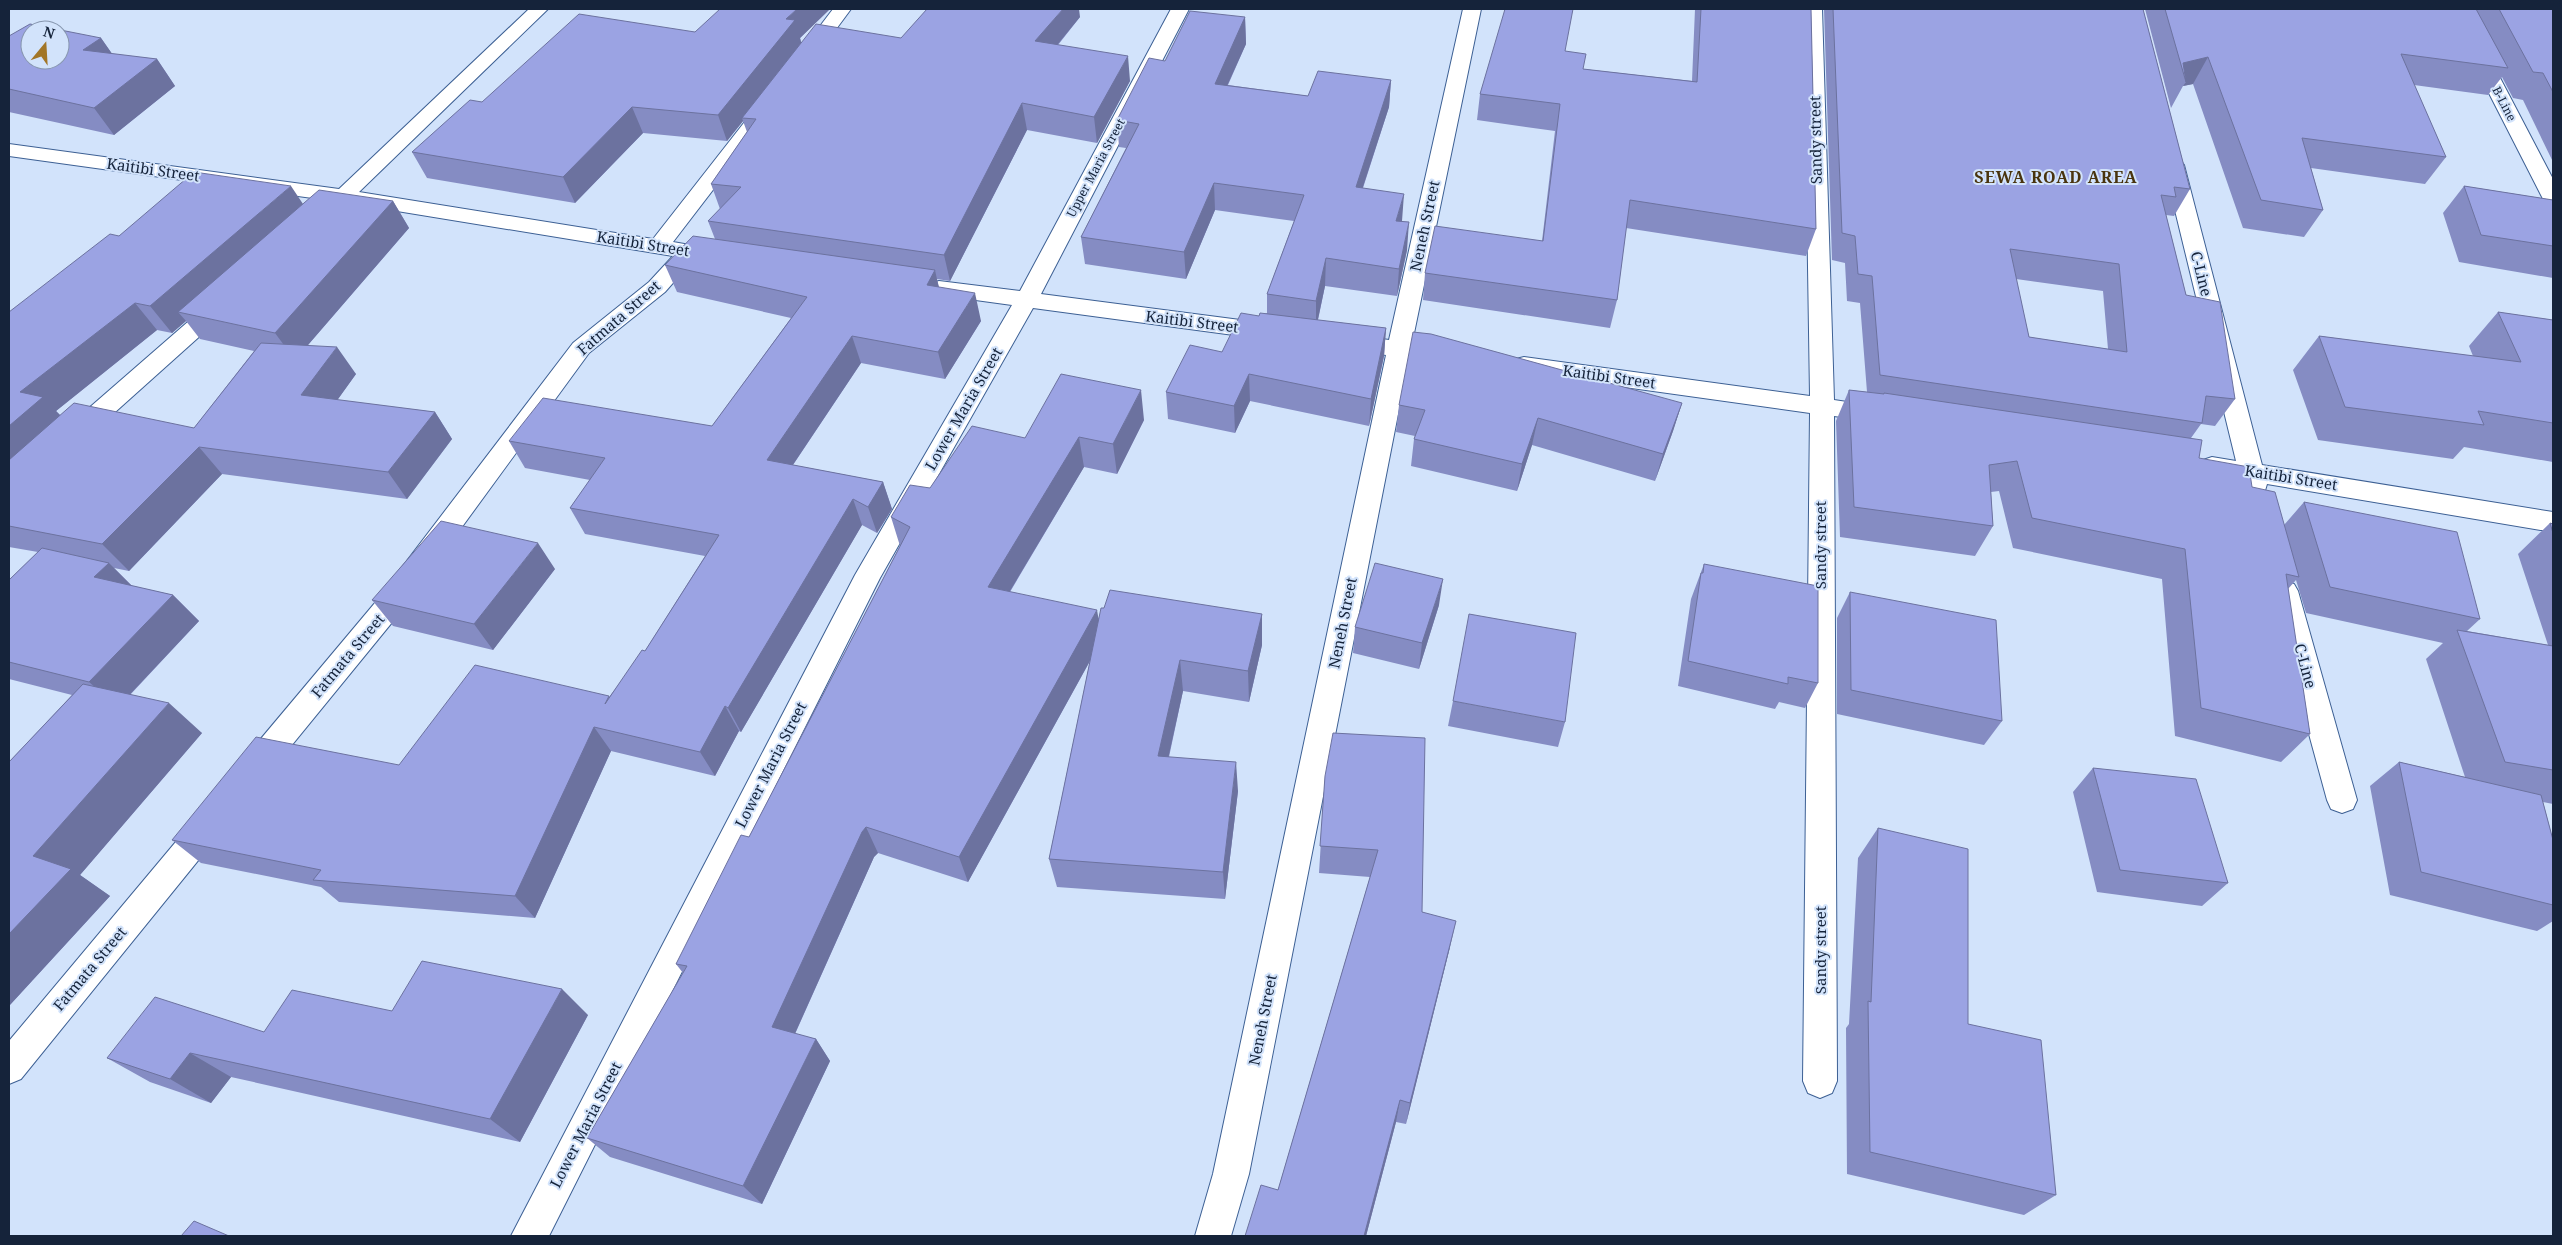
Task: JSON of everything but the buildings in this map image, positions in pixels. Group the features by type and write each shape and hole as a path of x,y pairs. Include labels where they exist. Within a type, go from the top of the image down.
{"street":[{"path":"314,222 344,196 539,9"},
{"path":"795,70 842,9"},
{"name":"Upper Maria Street","path":"1026,301 1180,9"},
{"name":"Neneh Street","path":"1213,1236 1232,1174 1398,348 1472,9"},
{"name":"Sandy street","path":"1813,9 1822,406 1820,1081"},
{"name":"B-Line","path":"2455,9 2553,199"},
{"path":"658,247 777,93"},
{"name":"C-Line","path":"2168,144 2261,509"},
{"name":"Kaitibi Street","path":"9,150 344,196 737,259"},
{"name":"Fatmata Street","path":"9,1066 384,612 581,348 657,287 689,252"},
{"name":"Kaitibi Street","path":"920,286 1291,334"},
{"path":"61,447 240,288"},
{"name":"Lower Maria Street","path":"529,1236 868,575 1026,301"},
{"path":"1330,339 1467,358"},
{"name":"Kaitibi Street","path":"1507,363 1900,418"},
{"name":"Kaitibi Street","path":"2192,462 2553,522"},
{"name":"C-Line","path":"2277,565 2342,800"}],"district":[{"name":"SEWA ROAD AREA","path":"2056,177"}]}
